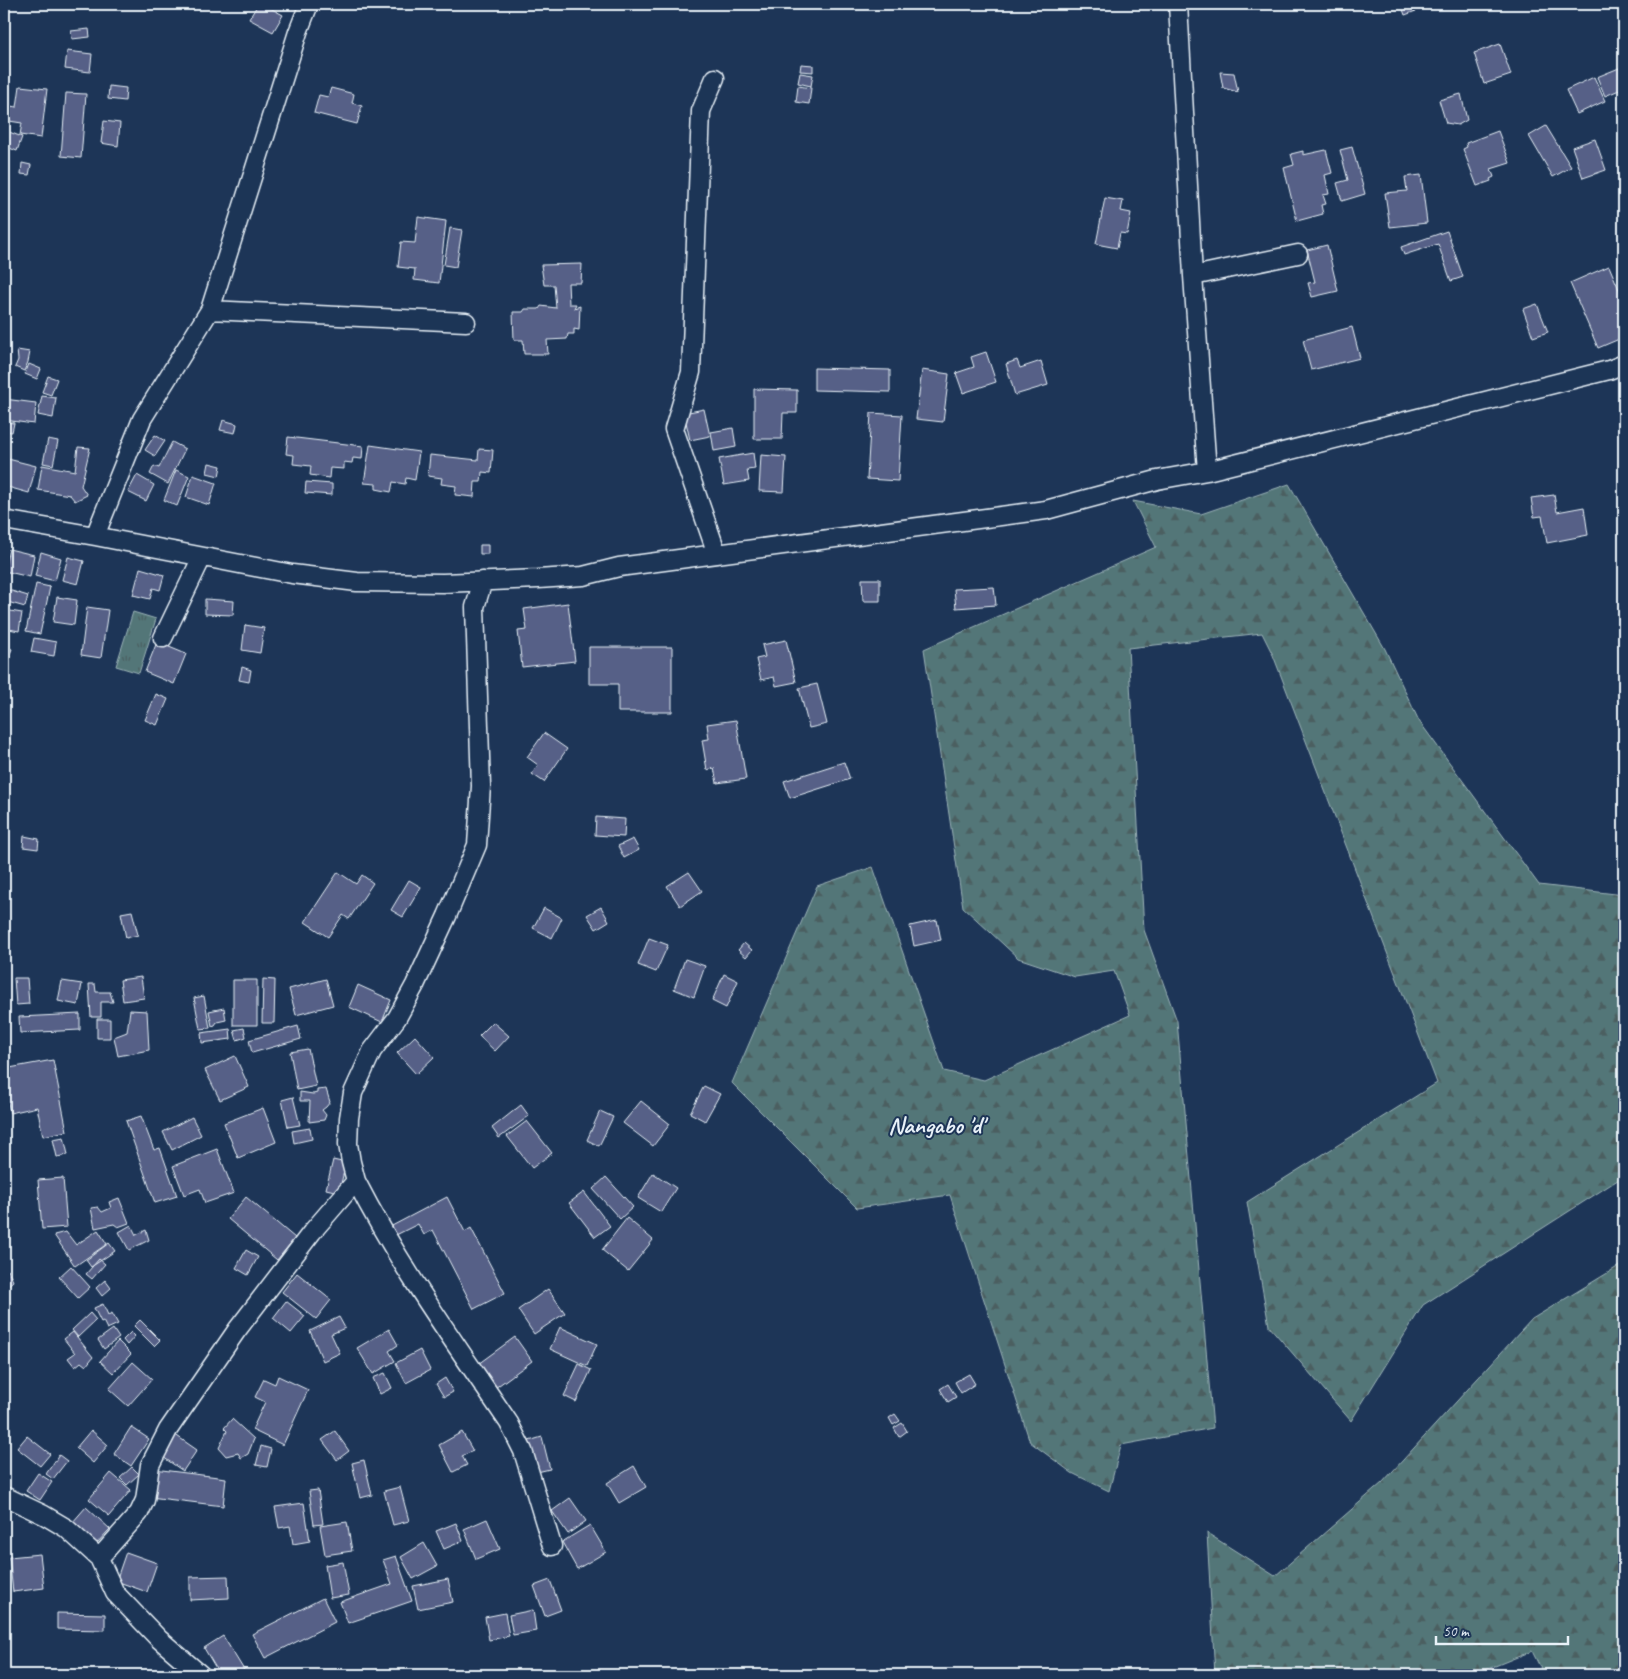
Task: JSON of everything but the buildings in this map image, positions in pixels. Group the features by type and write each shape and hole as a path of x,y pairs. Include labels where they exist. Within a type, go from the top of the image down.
{"street":[{"path":"95,536 142,419 210,310 295,41 309,4"},
{"path":"1178,4 1193,276 1207,471"},
{"path":"715,78 701,111 691,372 674,429 717,554"},
{"path":"1193,276 1298,254"},
{"path":"210,310 466,322"},
{"path":"4,520 292,574 358,582 443,583 582,576 620,567 1046,510 1157,480 1207,471 1609,370 1624,364"},
{"path":"163,638 202,557"},
{"path":"484,581 475,607 481,786 477,845 415,985 397,1018 372,1051 354,1093 349,1118 348,1144 356,1181 376,1220 403,1266 509,1423 523,1451 552,1546"},
{"path":"99,1558 140,1513 145,1500 150,1465 168,1430 194,1391 236,1330 312,1232 356,1181"},
{"path":"4,1496 66,1528 99,1558 115,1594 159,1639 201,1675"}],"green space":[{"path":"1289,484 1385,649 1419,721 1539,885 1624,895 1624,1176 1423,1305 1351,1421 1269,1326 1247,1202 1437,1083 1273,655 1262,633 1128,648 1144,930 1177,1021 1213,1428 1121,1445 1109,1491 1072,1473 1030,1442 950,1195 857,1208 732,1083 817,886 873,867 944,1071 984,1080 1130,1015 1114,971 1075,977 1018,958 963,907 924,649 1156,547 1133,501 1201,514"},
{"path":"133,612 156,619 139,673 116,666"},
{"path":"1624,1263 1624,1675 1544,1675 1532,1651 1473,1675 1215,1675 1207,1533 1275,1576 1382,1483 1532,1319"}],"district":[{"name":"Nangabo 'd'","path":"936,1125"}]}
